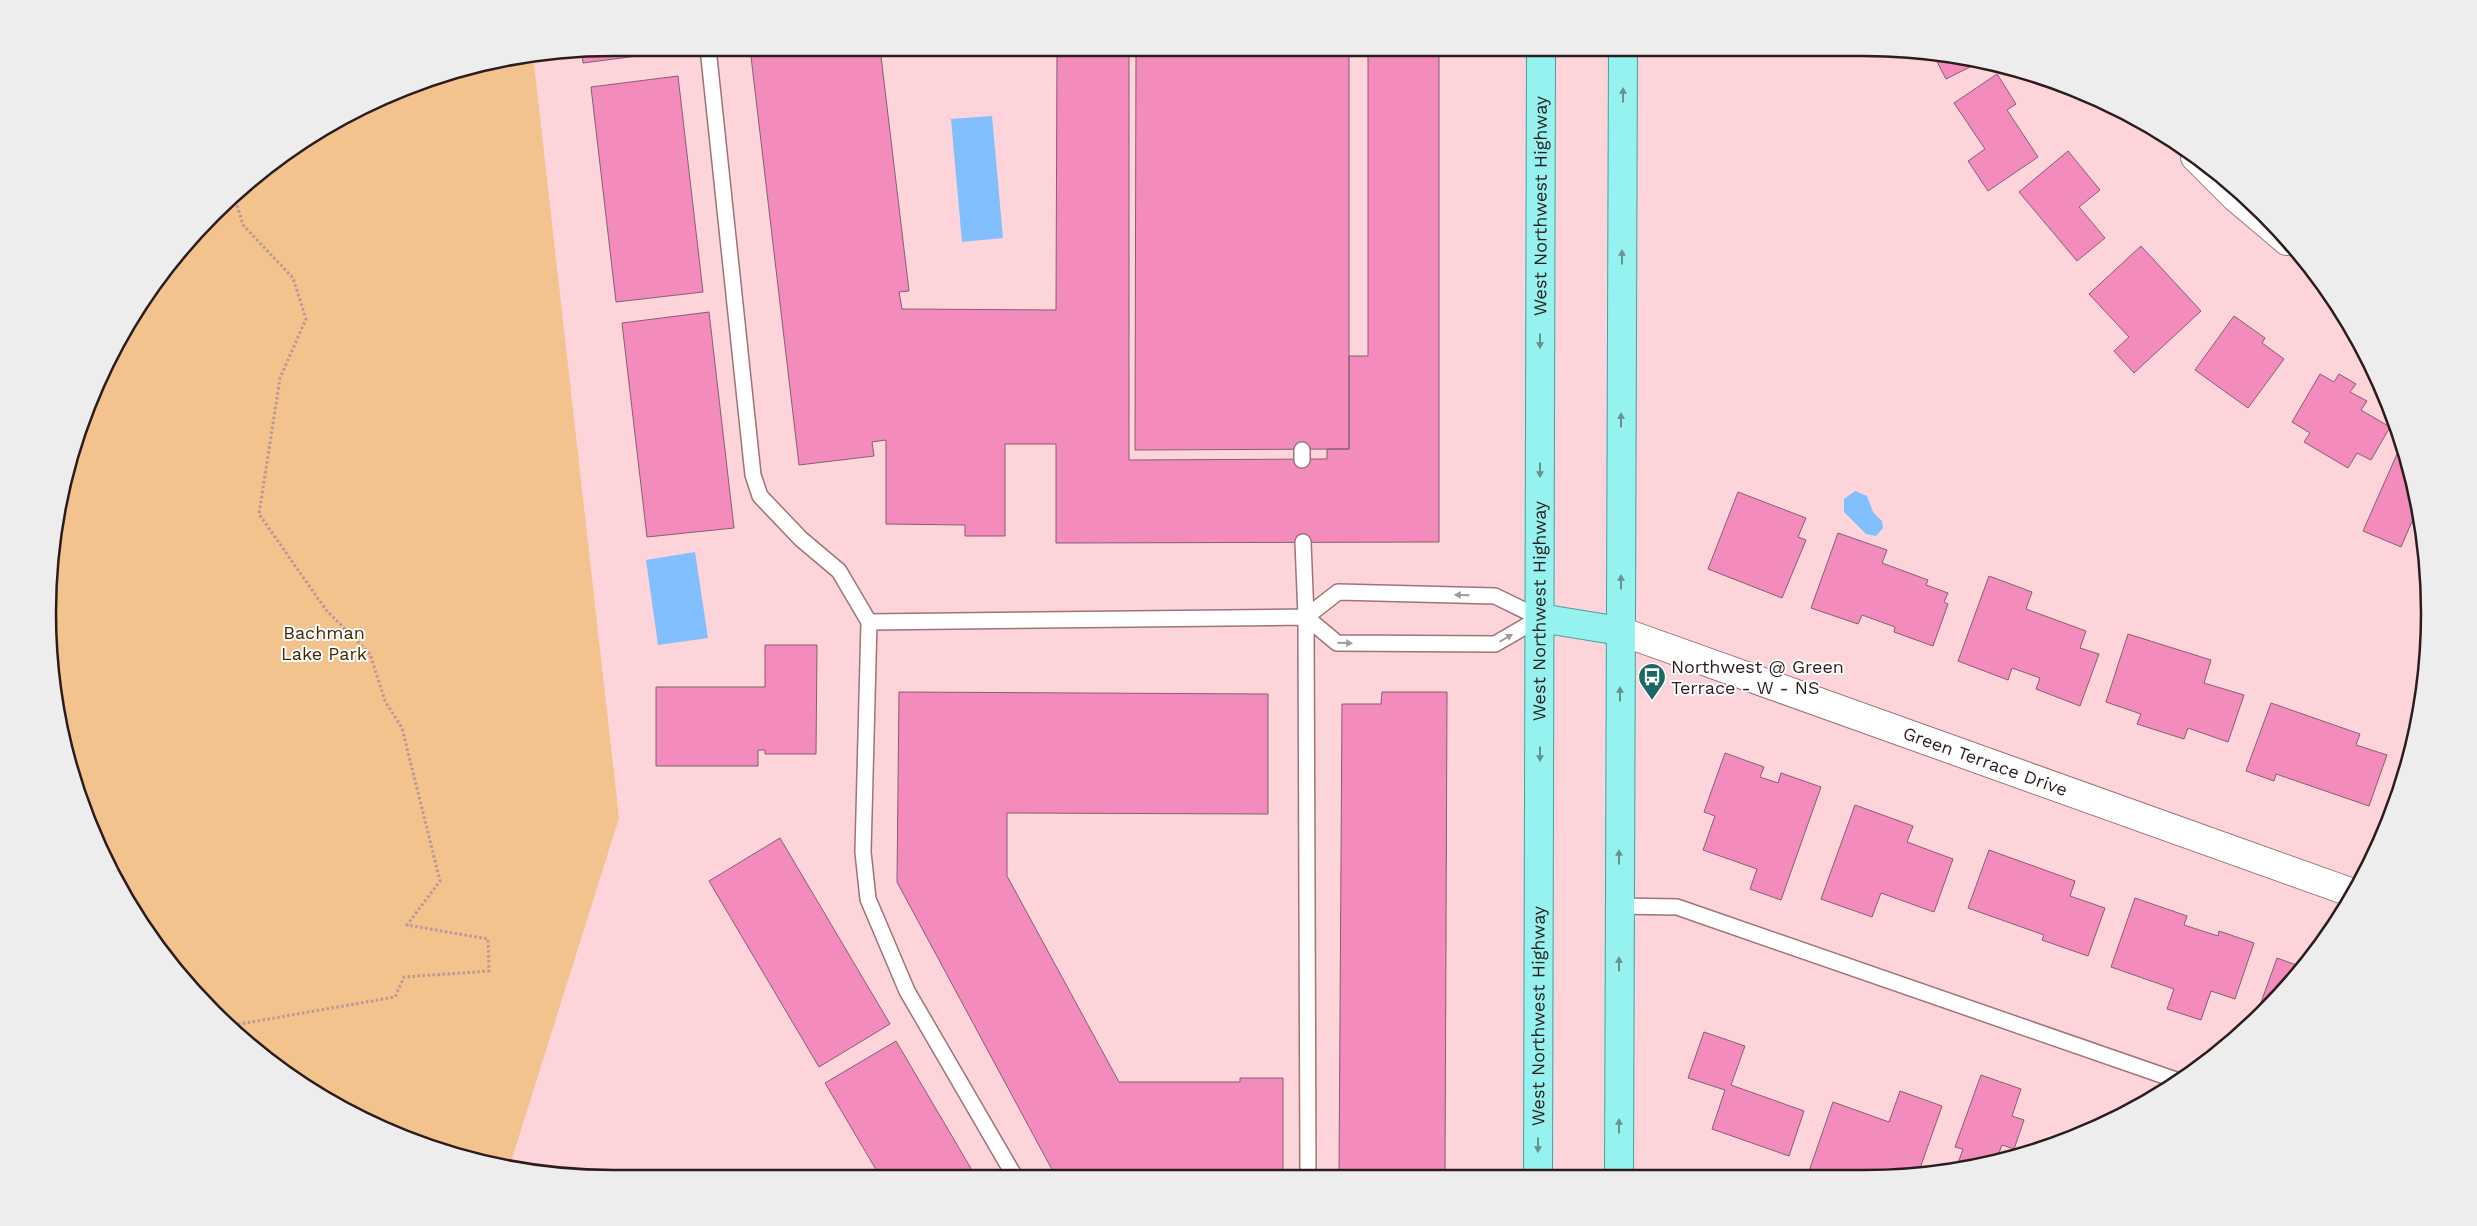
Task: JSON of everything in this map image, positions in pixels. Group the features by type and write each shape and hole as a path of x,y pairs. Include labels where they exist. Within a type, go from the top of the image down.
{"main road":[{"name":"West Northwest Highway","path":"1538,1170 1541,56"},
{"path":"1619,1170 1623,56"},
{"path":"1540,618 1620,631"}],"street":[{"name":"Green Terrace Drive","path":"1620,631 2346,891"}],"lane":[{"path":"709,56 753,475 760,496 801,538 839,571 869,622 863,852 868,899 907,990 1011,1170"},
{"path":"1303,542 1306,617 1308,1170"},
{"path":"869,622 1306,617 1338,592 1495,596 1540,618"},
{"path":"1306,617 1337,643 1495,644 1540,618"},
{"path":"1619,906 1676,908 2170,1078"}],"path":[{"path":"236,203 243,225 293,278 306,319 280,378 258,514 326,610 370,654 385,701 402,728 440,881 407,925 488,939 489,971 404,977 395,997 238,1024"}],"green space":[{"name":"Bachman Lake Park","path":"534,62 619,818 511,1160 469,1151 400,1127 367,1112 304,1076 246,1032 194,980 150,922 114,859 99,826 75,757 61,686 57,649 57,577 67,504 75,469 99,400 114,367 150,304 171,274 219,219 246,194 274,171 335,131 400,99 434,86 469,75"}],"water":[{"path":"992,116 1003,238 962,242 951,119"},
{"path":"1855,491 1867,496 1873,512 1882,521 1883,528 1876,536 1866,534 1844,512 1844,499"},
{"path":"695,552 708,638 658,645 646,560"}],"building":[{"path":"637,56 583,63 582,57"},
{"path":"751,56 881,56 909,291 899,292 902,309 1056,310 1057,56 1129,56 1129,460 1327,459 1327,449 1349,449 1349,356 1368,356 1368,56 1439,56 1439,542 1056,543 1056,444 1005,444 1005,536 965,536 965,525 886,524 886,440 872,442 874,456 799,465"},
{"path":"1136,56 1349,56 1349,449 1135,450"},
{"path":"1937,61 1971,67 1946,79"},
{"path":"1997,74 2016,104 2007,110 2038,157 1988,191 1968,161 1985,149 1954,103"},
{"path":"678,76 703,292 616,302 591,87"},
{"path":"2068,151 2100,190 2079,207 2105,238 2077,261 2019,192"},
{"path":"2141,246 2201,311 2134,373 2114,351 2129,337 2089,294"},
{"path":"709,312 734,528 647,537 622,323"},
{"path":"2234,316 2265,338 2262,343 2284,359 2248,408 2195,370"},
{"path":"2320,374 2334,382 2339,374 2356,384 2350,392 2367,401 2361,410 2388,426 2389,429 2371,460 2357,453 2348,468 2304,442 2310,433 2292,422"},
{"path":"2397,454 2413,520 2401,547 2363,531"},
{"path":"1738,492 1806,518 1798,537 1806,540 1782,598 1708,569"},
{"path":"1838,533 1887,550 1882,563 1928,580 1926,585 1948,593 1944,602 1948,604 1933,646 1894,632 1895,627 1862,615 1858,624 1811,608"},
{"path":"1989,576 2032,592 2026,609 2086,631 2080,648 2099,654 2080,706 2036,689 2040,678 2012,668 2008,680 1958,661"},
{"path":"2128,634 2211,660 2204,683 2244,695 2228,742 2188,728 2184,739 2137,724 2141,714 2106,702"},
{"path":"765,645 817,645 816,754 765,754 765,750 758,750 758,766 656,766 656,687 765,687"},
{"path":"899,692 1268,694 1268,814 1007,813 1007,876 1119,1082 1240,1082 1240,1078 1283,1078 1283,1170 1052,1170 897,882"},
{"path":"1382,692 1447,692 1445,1170 1339,1170 1342,704 1381,704"},
{"path":"2271,703 2360,734 2356,745 2387,755 2369,806 2276,774 2274,781 2246,771"},
{"path":"1725,753 1764,767 1760,777 1778,783 1781,773 1821,787 1781,900 1750,889 1757,869 1703,850 1715,816 1704,812"},
{"path":"1855,805 1913,826 1907,842 1953,859 1934,912 1881,893 1872,917 1821,899"},
{"path":"780,838 890,1024 819,1067 709,881"},
{"path":"1989,850 2075,881 2070,896 2105,908 2088,956 2042,940 2044,935 1968,908"},
{"path":"2135,898 2187,916 2184,925 2218,936 2219,931 2254,943 2235,999 2211,991 2201,1020 2167,1009 2174,989 2111,967"},
{"path":"2277,958 2296,965 2283,980 2260,1005"},
{"path":"1704,1032 1745,1046 1731,1085 1804,1111 1789,1156 1712,1129 1725,1090 1688,1078"},
{"path":"896,1041 972,1170 876,1170 825,1083"},
{"path":"1981,1075 2021,1089 2012,1116 2024,1120 2014,1149 2002,1145 1999,1153 1959,1161 1963,1149 1955,1147"},
{"path":"1900,1091 1942,1106 1921,1167 1900,1169 1809,1170 1833,1102 1889,1122"}],"place":[{"name":"Northwest @ Green Terrace - W - NS","path":"1652,701"}]}
